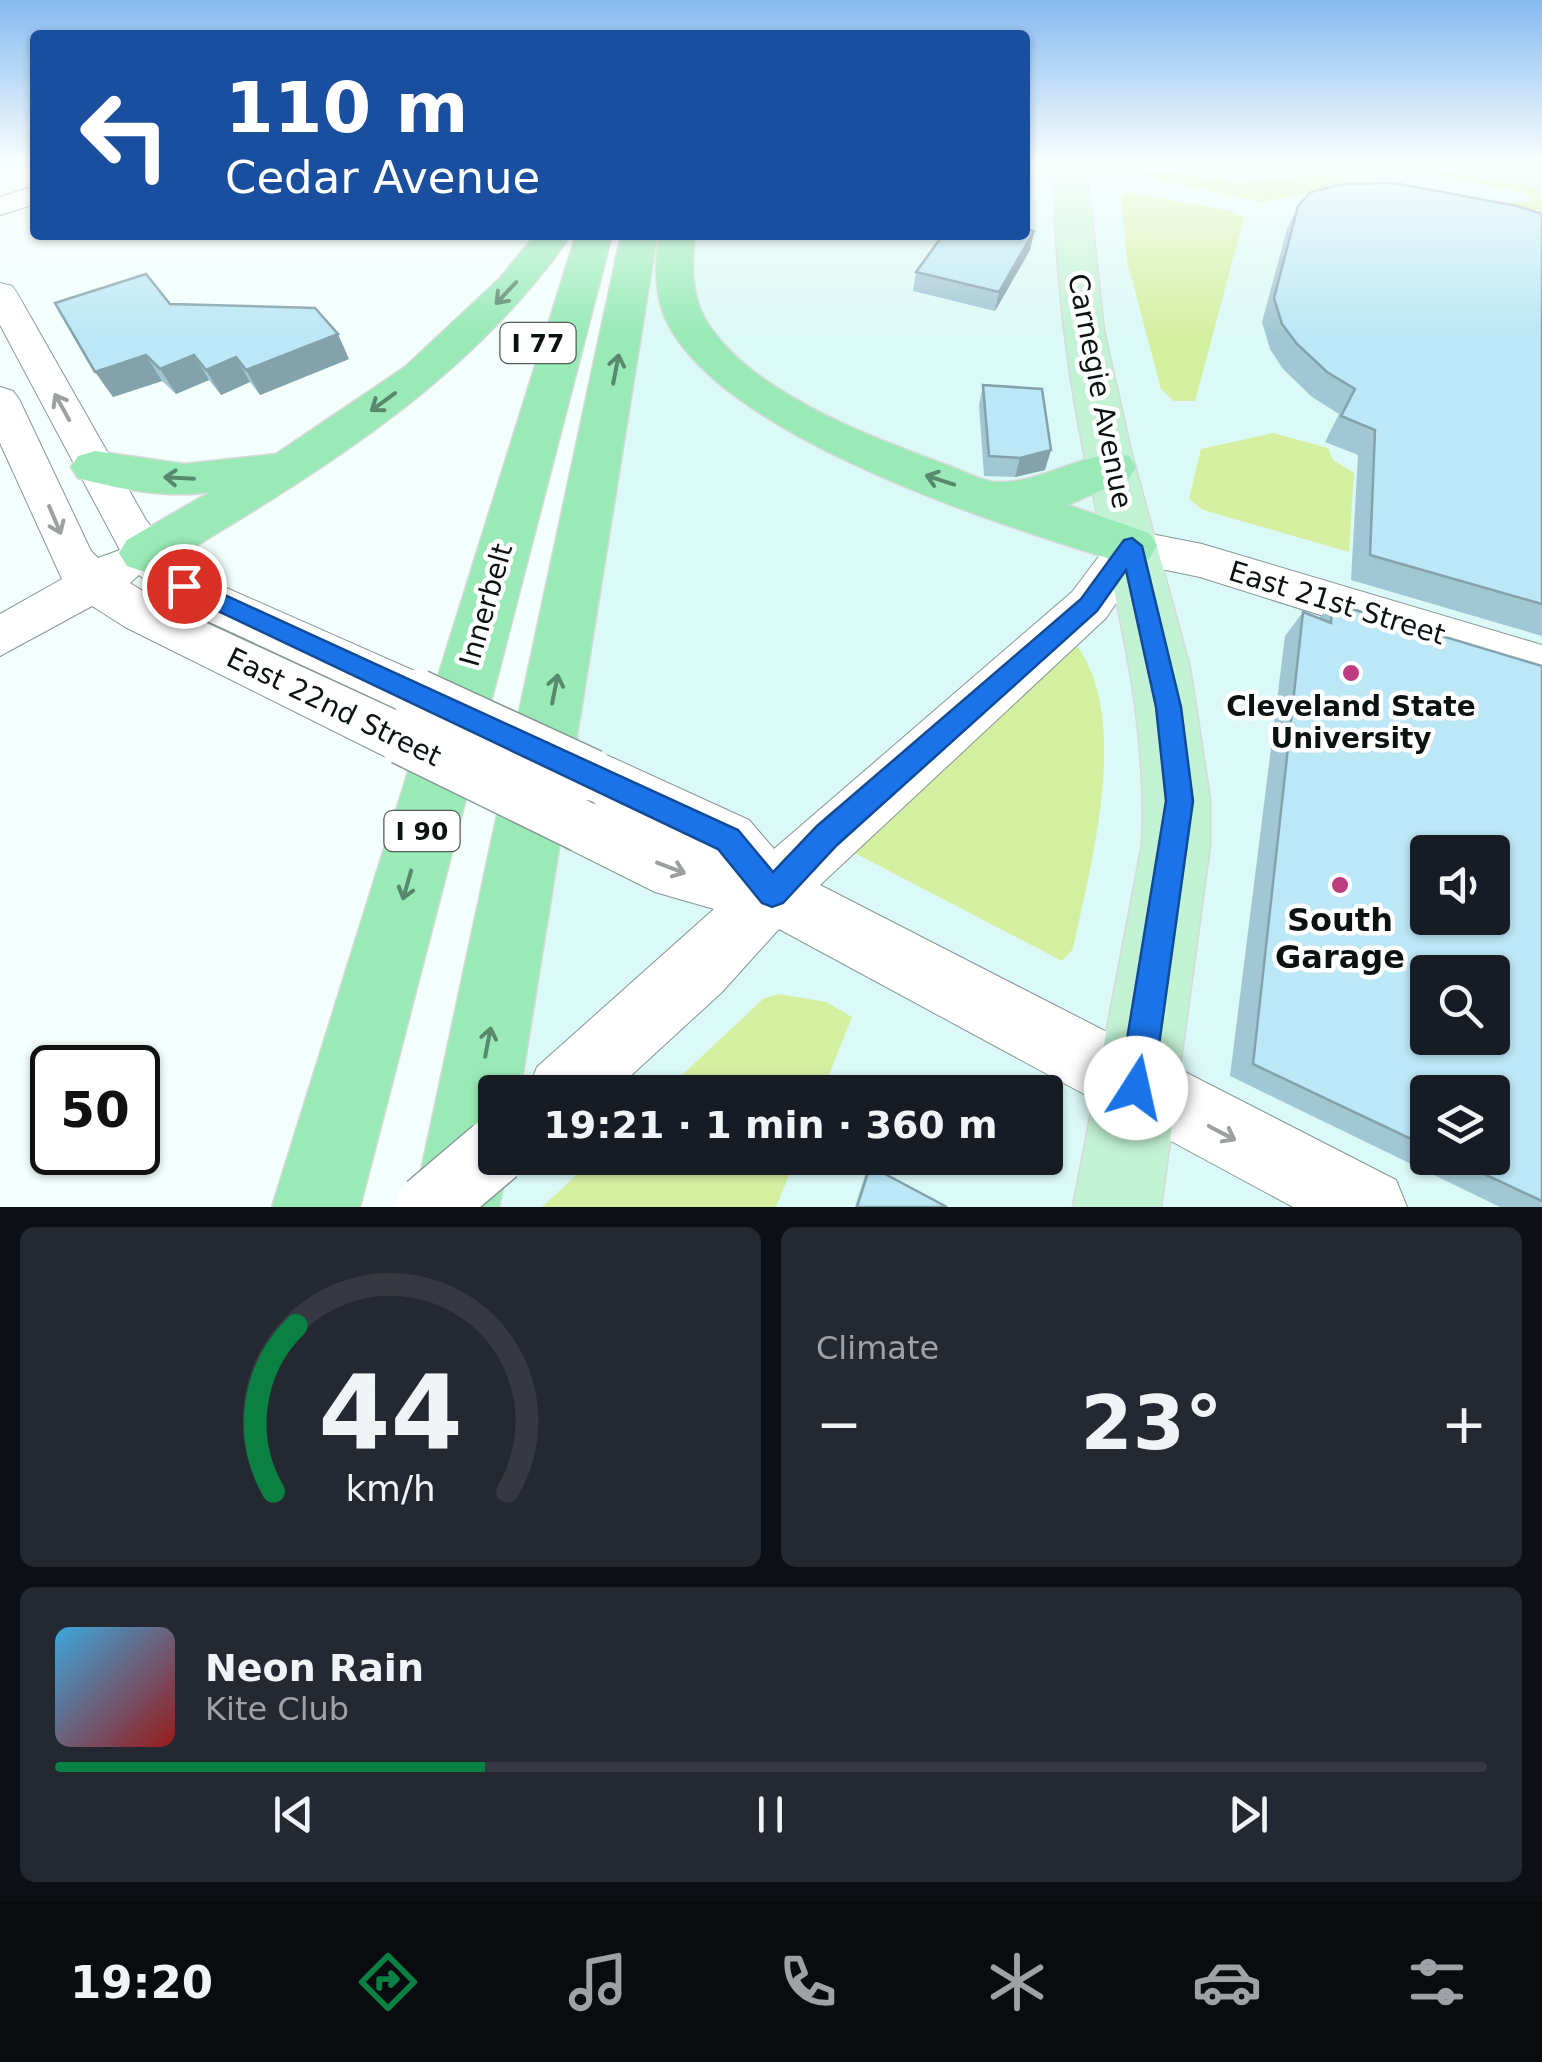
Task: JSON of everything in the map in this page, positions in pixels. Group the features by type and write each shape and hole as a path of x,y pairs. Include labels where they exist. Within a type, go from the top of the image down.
{"highway":[{"path":"145,553 308,454 400,390 463,337 518,281 549,240"},
{"name":"I 77","path":"528,454 538,335 566,240"},
{"name":"Innerbelt","path":"316,1207 528,454 592,240"},
{"path":"457,1207 635,265 651,240"},
{"path":"677,240 676,288 686,322 734,373 787,411 852,446 1132,546"},
{"path":"96,467 130,475 206,479 308,454"},
{"path":"987,495 1027,496 1060,491 1112,467"}],"main road":[{"name":"Carnegie Avenue","path":"1071,220 1112,467 1168,707 1179,801 1118,1207"}],"street":[{"name":"East 22nd Street","path":"0,293 145,553 162,572 410,717"},
{"name":"East 22nd Street","path":"0,399 73,562 93,583 142,614 410,717 587,801 676,872 772,893 920,967 1136,1088 1370,1207"},
{"path":"581,1075 699,969 827,836 1089,605 1132,546"},
{"name":"East 21st Street","path":"1132,546 1202,561 1542,665"},
{"path":"0,637 145,553"},
{"path":"429,1207 478,1165"}],"shaded area":[{"path":"1030,220 1542,220 1542,1207 457,1207 478,1103 478,1175 1063,1175 1063,1075 484,1075 653,240 1030,240"}],"green space":[{"path":"1123,220 1243,220 1195,401 1174,401 1161,389 1127,261"},
{"path":"1523,220 1542,220 1542,238"},
{"path":"1273,433 1328,448 1333,460 1354,473 1349,552 1203,510 1189,499 1201,449"},
{"path":"1072,647 1078,647 1094,678 1102,715 1104,754 1102,795 1088,877 1073,949 1062,961 841,846"},
{"path":"778,994 826,1002 852,1017 829,1075 682,1075 763,999"},
{"path":"577,1175 789,1175 776,1207 542,1207"}],"building":[{"path":"1294,220 1542,220 1542,604 1370,555 1375,430 1341,416 1355,389 1327,372 1297,344 1282,324 1274,298"},
{"path":"939,240 1029,240 999,292 916,272"},
{"path":"146,274 170,304 315,308 338,334 246,370 236,357 206,370 194,355 160,369 146,355 95,372 55,303"},
{"path":"983,385 1042,389 1051,450 1020,458 989,456"},
{"name":"South Garage","path":"1332,603 1542,666 1542,1201 1486,1175 1510,1175 1510,1075 1410,1075 1410,1138 1253,1064 1303,612 1331,623"},
{"path":"867,1175 887,1175 947,1207 857,1207"}],"place":[{"name":"Cleveland State University","path":"1351,673"},
{"name":"South Garage","path":"1340,885"}],"route":[{"path":"184,586 728,840 772,893 827,836 1089,605 1132,546 1177,754 1179,801 1176,846 1136,1088"}]}
